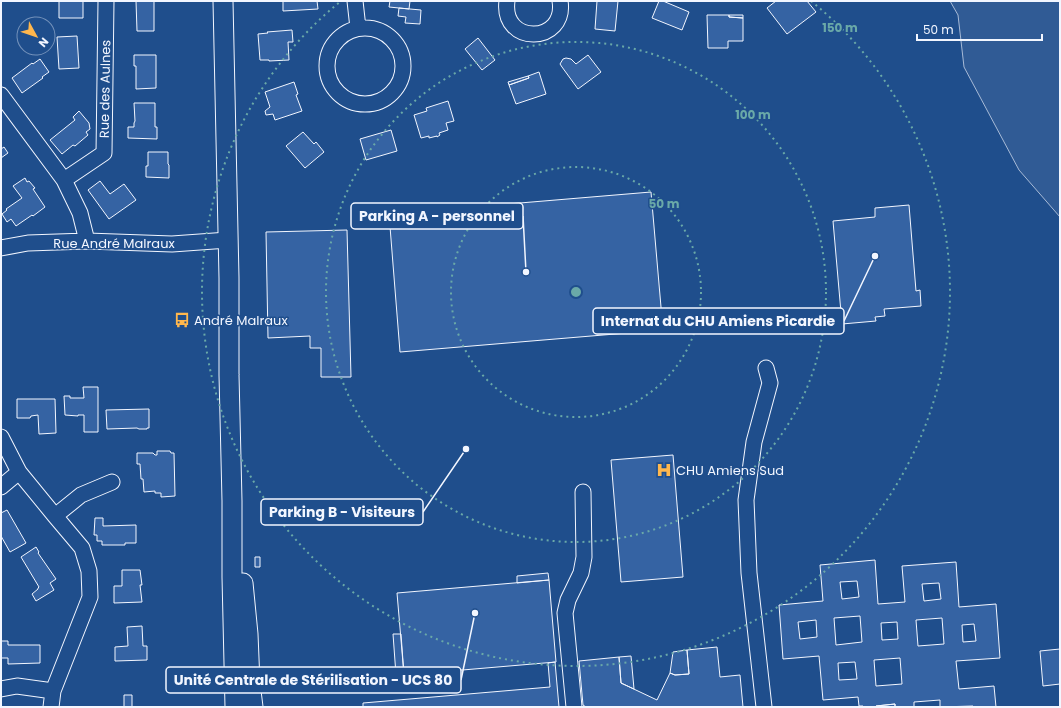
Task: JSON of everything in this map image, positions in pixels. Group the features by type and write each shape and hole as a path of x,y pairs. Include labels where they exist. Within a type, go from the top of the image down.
{"street":[{"name":"Rue des Aulnes","path":"64,180 104,153 106,1"},
{"path":"223,1 235,707"},
{"path":"354,1 358,28"},
{"path":"507,1 507,17 512,24 518,30 527,34 536,35 549,30 558,20 561,11 560,1"},
{"path":"358,28 371,28 383,32 393,40 400,51 402,63 401,76 396,87 387,96 376,102 364,104 351,102 340,96 332,86 328,75 327,62 333,45 346,32 358,28"},
{"path":"1,95 64,180 80,213 87,241"},
{"name":"Rue André Malraux","path":"1,248 28,243 87,241 172,244 228,240"},
{"path":"764,707 749,573 746,500 754,442 770,383 766,368"},
{"path":"1,437 19,472 82,548 89,571 90,597 53,691 51,707"},
{"path":"1,487 19,472"},
{"path":"55,516 81,495 112,482"},
{"path":"574,707 565,613 568,600 581,573 584,557 583,492"},
{"path":"232,501 241,563 253,707"},
{"path":"1,688 17,686 53,691"}],"shaded area":[{"path":"950,1 1060,1 1060,217 1019,170 964,67 958,15"}],"building":[{"path":"59,1 83,1 83,18 59,18"},
{"path":"136,1 154,1 154,31 137,31"},
{"path":"283,1 317,1 318,9 283,11"},
{"path":"390,1 410,1 409,9 389,7"},
{"path":"597,1 618,1 615,31 595,29"},
{"path":"659,1 663,1 689,12 682,30 652,18"},
{"path":"776,1 807,1 816,12 787,34 767,8"},
{"path":"399,8 421,10 420,24 405,23 406,17 398,16"},
{"path":"707,15 729,15 729,17 743,18 743,41 728,41 728,48 708,48"},
{"path":"729,15 743,15 743,18 729,17"},
{"path":"292,30 293,42 288,42 289,60 260,60 258,34"},
{"path":"77,36 79,68 59,69 57,37"},
{"path":"478,38 495,60 482,70 465,49"},
{"path":"134,55 156,55 156,88 136,89 136,66 134,66"},
{"path":"588,55 601,72 578,89 560,64 563,59 566,58 571,59 576,64"},
{"path":"40,59 49,72 22,93 12,78"},
{"path":"539,72 546,94 516,104 509,85 529,78 528,76"},
{"path":"528,76 529,78 509,85 508,82"},
{"path":"294,82 298,94 296,95 302,111 275,120 273,114 266,115 265,111 270,107 265,92"},
{"path":"448,101 454,121 446,123 448,130 439,133 440,135 437,137 429,138 429,136 421,138 414,115 427,111 426,108"},
{"path":"134,103 155,103 155,127 157,127 157,139 128,138 128,127 134,127"},
{"path":"79,111 89,123 90,129 86,132 88,135 75,146 73,145 62,154 50,140 75,120 73,117"},
{"path":"391,130 397,151 366,160 360,139"},
{"path":"303,132 314,144 316,142 324,152 305,168 286,146"},
{"path":"4,147 8,153 1,158 1,149"},
{"path":"148,152 168,152 169,178 146,177"},
{"path":"25,178 27,182 29,181 35,188 33,189 45,207 16,226 11,219 7,222 2,214 7,210 6,209 22,198 13,186"},
{"path":"100,181 110,194 124,184 136,200 109,219 88,190"},
{"path":"651,192 663,330 400,352 389,214"},
{"path":"909,205 916,291 920,290 921,306 884,309 885,316 875,317 876,321 842,324 833,221 875,217 875,208"},
{"path":"347,230 351,377 321,377 321,348 310,348 310,336 268,338 266,232"},
{"path":"83,387 98,387 98,432 84,432 84,415 65,415 64,396 70,396 70,398 84,398"},
{"path":"17,399 55,399 56,433 39,434 38,415 31,416 30,418 17,418"},
{"path":"149,409 149,428 147,429 107,429 106,410"},
{"path":"157,451 170,451 171,453 174,453 175,496 161,497 161,493 155,493 155,491 144,492 140,464 137,464 137,453 153,453 157,455"},
{"path":"673,455 683,577 621,582 611,460"},
{"path":"7,510 26,543 10,552 1,536 1,513"},
{"path":"95,518 103,518 103,526 136,525 136,543 125,543 125,545 102,545 102,541 97,541 97,535 94,535"},
{"path":"36,547 39,552 38,553 56,579 50,583 54,590 36,601 32,594 39,587 21,557"},
{"path":"255,557 260,557 260,567 255,567"},
{"path":"875,560 878,604 905,602 902,566 956,562 959,607 996,604 1000,658 956,661 959,689 994,686 996,707 940,707 940,700 914,702 914,707 895,707 895,704 876,707 863,707 859,706 858,697 823,700 819,656 783,659 779,605 823,601 820,565","holes":["857,581 859,597 842,599 840,582","939,583 941,599 924,601 922,584","860,616 862,642 836,645 834,618","942,618 944,644 918,646 916,620","816,620 817,637 800,639 798,622","897,622 898,639 882,640 881,623","974,624 976,641 963,642 962,625","900,658 902,684 876,686 874,660","855,662 857,679 839,680 838,663"]},
{"path":"122,570 140,570 142,602 114,603 114,586 122,586"},
{"path":"548,573 549,580 517,583 517,576"},
{"path":"549,580 556,662 404,675 397,593"},
{"path":"142,626 143,646 147,646 147,660 115,661 115,647 128,646 127,627"},
{"path":"393,634 401,634 404,675 396,675"},
{"path":"1,641 8,641 8,645 40,645 40,663 8,664 8,658 1,658"},
{"path":"717,647 720,677 740,675 743,707 586,707 583,705 579,661 619,657 621,683 657,700 670,673 675,675 689,674 687,650"},
{"path":"1060,649 1060,684 1043,686 1040,651"},
{"path":"687,650 689,674 675,675 670,673 673,652"},
{"path":"631,656 634,689 621,683 619,657"},
{"path":"555,662 559,707 363,707 363,703 550,687 548,663"},
{"path":"124,695 132,695 132,707 124,707"},
{"path":"895,704 895,707 876,707 876,706"}],"place":[{"name":"Internat du CHU Amiens Picardie","path":"875,256"},
{"name":"Parking A - personnel","path":"526,272"},
{"name":"André Malraux","path":"182,320"},
{"name":"Parking B - Visiteurs","path":"466,449"},
{"name":"CHU Amiens Sud","path":"664,470"},
{"name":"Unité Centrale de Stérilisation - UCS 80","path":"475,613"}]}
